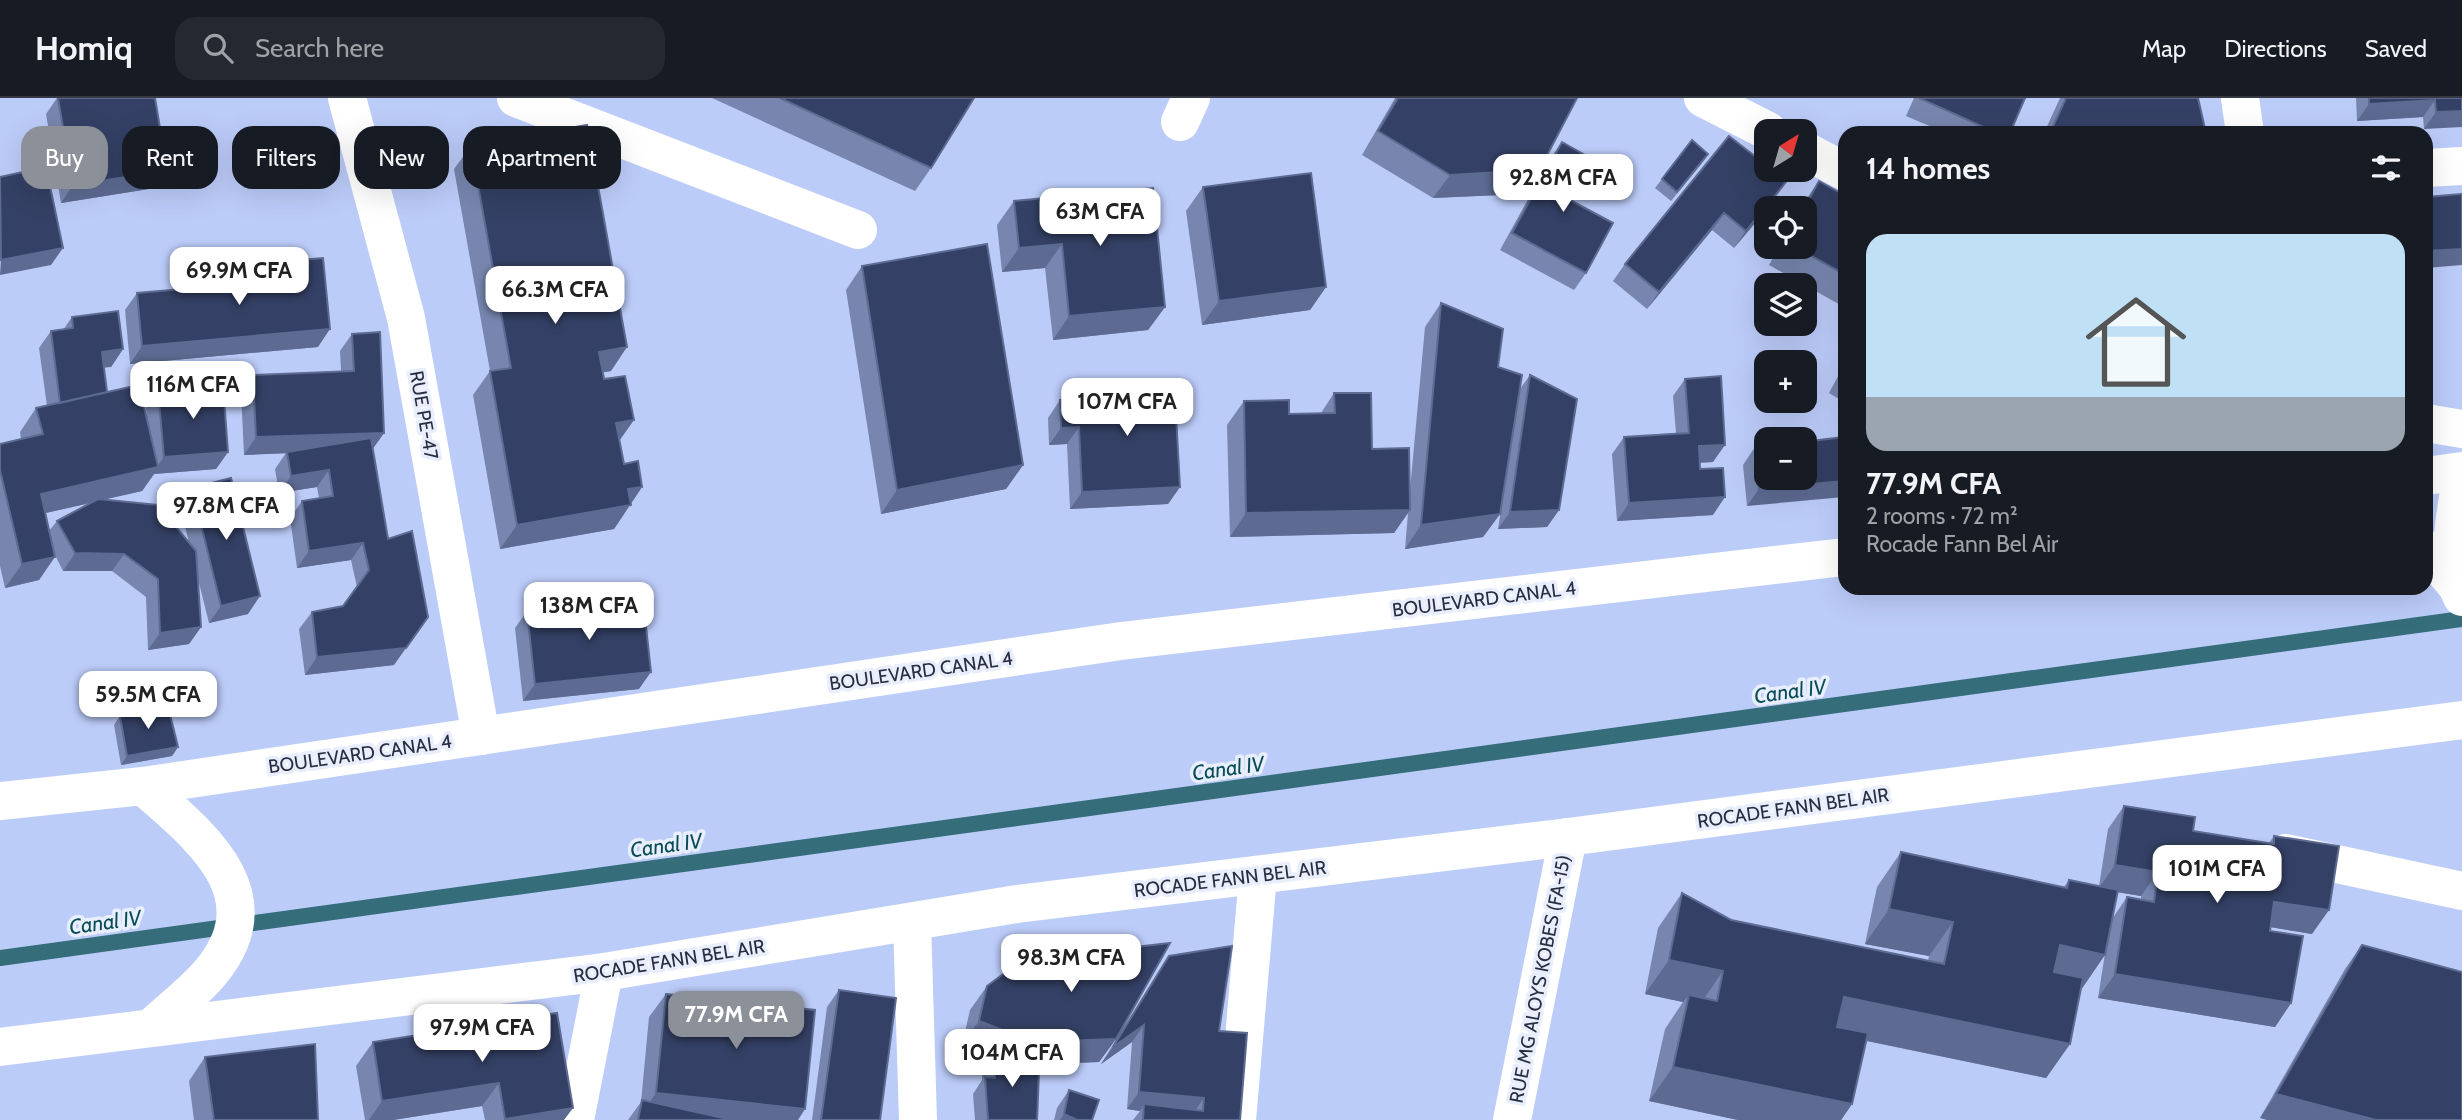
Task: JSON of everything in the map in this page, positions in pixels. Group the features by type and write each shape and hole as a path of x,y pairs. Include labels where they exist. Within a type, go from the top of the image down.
{"main road":[{"name":"RUE PE-47","path":"347,98 406,318 481,736"},
{"path":"516,98 858,230"},
{"path":"1703,98 1754,124"},
{"path":"1768,98 1777,119"},
{"path":"2240,98 2244,126"},
{"path":"1817,156 1838,167"},
{"path":"2433,168 2462,166"},
{"path":"2433,423 2462,429"},
{"path":"2433,475 2462,471 2452,545 2459,591"},
{"name":"BOULEVARD CANAL 4","path":"0,801 143,786 1121,641 1838,557"},
{"path":"2433,558 2459,591"},
{"name":"ROCADE FANN BEL AIR","path":"0,1047 604,972 1017,905 1568,837 2462,720"},
{"path":"143,786 197,833 225,869 234,891 235,923 224,954 209,974 151,1028"},
{"name":"RUE MG ALOYS KOBES (FA-15)","path":"1512,1120 1568,837"},
{"path":"2258,847 2462,891"},
{"path":"1237,1120 1258,875"},
{"path":"912,922 918,1120"},
{"path":"575,1120 604,972"}],"building":[{"path":"58,98 155,98 160,126 122,126 122,178 108,180 108,126 63,126"},
{"path":"780,98 974,98 931,168"},
{"path":"1398,98 1577,98 1541,167 1523,157 1517,171 1450,175 1378,131"},
{"path":"1919,98 2025,98 2013,126 1981,126"},
{"path":"2066,98 2198,98 2204,126 2053,126"},
{"path":"2369,98 2462,98 2462,111 2436,112 2435,100 2369,104"},
{"path":"1729,136 1754,156 1754,182 1786,182 1775,196 1754,196 1754,221 1746,231 1724,213 1659,292 1625,264"},
{"path":"1692,140 1708,154 1677,192 1662,179"},
{"path":"1562,142 1590,158 1568,199 1613,223 1586,273 1512,233"},
{"path":"21,172 21,189 51,189 63,248 1,260 0,177"},
{"path":"1311,173 1326,287 1219,301 1203,187"},
{"path":"1819,181 1838,192 1838,271 1817,259 1817,196 1811,196"},
{"path":"1153,188 1165,307 1069,316 1062,244 1019,248 1014,201"},
{"path":"479,189 599,189 627,347 599,352 604,379 625,376 634,420 616,423 624,464 638,461 642,487 628,489 631,505 517,525 490,371 511,368"},
{"path":"2462,194 2462,249 2433,251 2433,196"},
{"path":"987,244 1023,465 897,490 862,266"},
{"path":"323,258 330,329 142,346 137,293 265,282 263,263"},
{"path":"1441,303 1503,329 1498,367 1522,375 1500,514 1421,525"},
{"path":"118,311 123,349 102,352 107,392 60,403 51,331 73,328 72,317"},
{"path":"380,332 384,433 256,437 253,375 354,371 352,334"},
{"path":"1530,375 1577,399 1559,510 1510,512"},
{"path":"1721,376 1725,445 1699,446 1700,469 1723,468 1725,497 1629,503 1624,437 1689,433 1685,379"},
{"path":"1174,380 1180,487 1082,492 1079,427 1061,428 1060,400 1125,397 1124,383"},
{"path":"139,385 158,467 41,494 55,557 22,564 0,470 0,444 43,434 36,408"},
{"path":"223,386 228,452 164,457 158,390"},
{"path":"1334,393 1371,393 1372,449 1409,448 1410,510 1246,513 1244,401 1289,400 1289,414 1335,413"},
{"path":"371,438 388,539 412,531 428,617 406,648 317,657 312,612 343,606 369,570 363,543 309,551 302,501 333,496 329,470 291,476 287,452"},
{"path":"1838,438 1838,482 1817,484 1817,440"},
{"path":"231,478 260,596 221,606 192,488"},
{"path":"98,499 158,505 196,551 201,627 160,633 158,579 124,554 75,553 57,521"},
{"path":"643,599 651,672 535,684 527,611"},
{"path":"168,706 178,747 127,756 120,716"},
{"path":"2124,806 2195,817 2193,831 2274,844 2274,836 2339,846 2329,910 2274,902 2270,931 2303,936 2291,1003 2115,974 2127,897 2154,902 2158,872 2115,865"},
{"path":"1901,852 2067,888 2069,880 2118,890 2105,955 2060,945 2054,972 2083,978 2070,1044 1844,997 1837,1027 1868,1033 1852,1104 1673,1067 1689,995 1717,1001 1723,971 1669,960 1682,893 1731,920 1944,964 1953,922 1889,909"},
{"path":"1170,943 1116,1039 1034,1042 979,1021 987,986 1022,960"},
{"path":"2362,945 2462,972 2462,1120 2376,1120 2276,1094"},
{"path":"1232,946 1219,1031 1247,1033 1240,1120 1143,1120 1144,1104 1203,1111 1204,1098 1139,1092 1144,1025 1113,1047 1169,956"},
{"path":"839,990 896,998 880,1120 821,1120"},
{"path":"666,994 815,1010 805,1109 656,1093"},
{"path":"557,1013 573,1108 505,1119 499,1083 382,1101 373,1042"},
{"path":"315,1044 318,1120 214,1120 205,1057"},
{"path":"994,1044 1039,1073 1037,1120 988,1120 985,1077 995,1078"},
{"path":"1069,1090 1099,1100 1092,1120 1077,1120 1064,1114"},
{"path":"642,1100 732,1120 638,1120"}],"waterway":[{"name":"Canal IV","path":"0,958 2462,619"}]}
